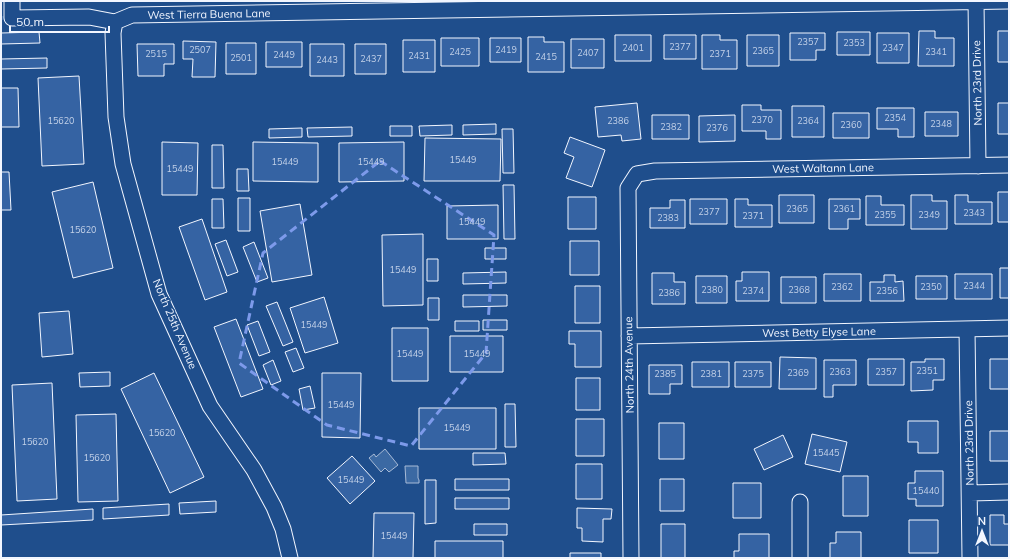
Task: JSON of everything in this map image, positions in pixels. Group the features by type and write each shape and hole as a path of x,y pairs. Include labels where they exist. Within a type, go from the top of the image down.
{"street":[{"path":"12,1 12,18 89,17 115,22"},
{"name":"North 23rd Drive","path":"976,1 978,166"},
{"name":"West Tierra Buena Lane","path":"115,22 132,15 216,7 1009,1"},
{"name":"North 25th Avenue","path":"115,22 113,33 116,117 123,164 159,294 210,406 254,470 274,507 283,529 290,558"},
{"name":"West Waltann Lane","path":"637,174 663,170 1009,165"},
{"name":"North 24th Avenue","path":"631,558 628,188 637,174"},
{"name":"West Betty Elyse Lane","path":"629,336 1009,328"},
{"name":"North 23rd Drive","path":"967,329 970,558"},
{"path":"970,493 1009,492"},
{"path":"800,502 800,558"}],"highlighted area":[{"path":"380,161 494,235 486,353 411,446 327,425 239,363 263,253"}],"water":[{"path":"385,449 398,465 389,472 385,468 381,472 369,458 374,454 376,457"},
{"path":"405,466 418,466 419,483 406,483"}],"building":[{"path":"919,31 935,31 935,38 954,38 954,66 918,66"},
{"path":"998,31 1009,31 1009,62 998,62"},
{"path":"39,32 40,43 1,44 1,33"},
{"path":"837,32 870,32 870,55 837,55"},
{"path":"790,33 825,33 825,50 816,50 816,60 790,60"},
{"path":"877,33 909,33 909,63 877,63"},
{"path":"615,35 651,35 651,61 615,61"},
{"path":"664,35 696,35 696,59 664,59"},
{"path":"702,35 720,35 720,40 737,40 737,69 702,69"},
{"path":"747,35 779,35 779,66 747,66"},
{"path":"528,37 544,37 544,42 564,42 564,72 528,72"},
{"path":"441,38 479,38 479,66 441,66"},
{"path":"490,38 521,38 521,62 490,62"},
{"path":"571,39 604,39 604,68 571,68"},
{"path":"403,40 435,40 435,72 403,72"},
{"path":"183,41 216,42 215,77 192,77 193,59 183,59"},
{"path":"266,42 302,42 302,67 266,67"},
{"path":"226,43 256,43 256,74 226,74"},
{"path":"137,44 174,44 174,64 164,64 164,76 138,76"},
{"path":"310,44 344,44 344,76 310,76"},
{"path":"355,44 386,44 386,74 355,74"},
{"path":"47,58 47,68 1,69 1,59"},
{"path":"79,76 84,164 42,166 38,78"},
{"path":"1,88 18,88 19,127 1,127"},
{"path":"637,103 641,139 622,141 621,135 598,137 595,107"},
{"path":"998,103 1009,103 1009,134 998,134"},
{"path":"742,105 761,105 761,110 781,110 781,139 766,139 766,131 742,131"},
{"path":"792,106 824,106 824,137 792,137"},
{"path":"877,108 914,108 914,137 898,137 898,129 877,129"},
{"path":"925,112 958,112 958,136 925,136"},
{"path":"833,113 869,113 869,138 833,138"},
{"path":"652,115 689,115 689,139 652,139"},
{"path":"735,115 735,141 699,142 699,116"},
{"path":"496,124 496,134 463,135 463,125"},
{"path":"452,125 452,135 420,136 419,126"},
{"path":"390,126 412,126 412,136 390,136"},
{"path":"352,127 352,136 308,137 307,128"},
{"path":"302,128 302,137 269,138 269,129"},
{"path":"502,129 513,129 514,173 503,173"},
{"path":"570,137 605,150 592,187 566,178 574,157 564,153"},
{"path":"425,138 501,139 500,181 424,181"},
{"path":"162,142 198,143 197,195 162,195"},
{"path":"253,142 318,143 318,182 253,181"},
{"path":"404,142 404,181 339,182 339,143"},
{"path":"212,145 223,145 224,188 212,188"},
{"path":"237,169 248,169 249,191 237,191"},
{"path":"1,172 9,172 11,210 1,210"},
{"path":"93,182 113,268 73,278 52,192"},
{"path":"503,185 514,185 515,239 504,239"},
{"path":"998,192 1009,192 1009,222 998,222"},
{"path":"779,195 814,195 814,223 779,223"},
{"path":"911,195 932,195 932,201 947,201 947,229 911,229"},
{"path":"955,195 968,195 968,202 992,202 992,224 955,224"},
{"path":"866,196 881,196 881,205 904,205 904,225 866,225"},
{"path":"568,197 596,197 596,229 568,229"},
{"path":"238,198 250,198 250,231 238,231"},
{"path":"212,199 223,199 224,228 212,228"},
{"path":"690,199 727,199 727,224 690,224"},
{"path":"735,199 748,199 748,205 772,205 772,227 735,227"},
{"path":"829,199 860,199 860,219 848,219 848,229 829,229"},
{"path":"670,200 685,200 685,228 650,228 650,208 670,208"},
{"path":"300,204 312,275 272,282 260,211"},
{"path":"498,205 498,239 447,239 447,206"},
{"path":"202,219 227,292 205,300 179,227"},
{"path":"423,234 423,305 383,306 382,235"},
{"path":"226,240 238,272 227,276 215,244"},
{"path":"570,241 599,241 599,275 570,275"},
{"path":"254,242 268,278 257,282 243,247"},
{"path":"485,248 506,248 506,259 485,259"},
{"path":"427,259 438,259 438,281 427,281"},
{"path":"1000,268 1009,268 1009,298 1000,298"},
{"path":"506,272 506,283 463,284 463,273"},
{"path":"742,272 769,272 769,301 736,301 736,281 742,281"},
{"path":"652,273 674,273 674,282 685,282 685,304 652,304"},
{"path":"824,274 861,274 861,301 824,301"},
{"path":"955,274 992,274 992,299 955,299"},
{"path":"884,275 895,275 895,282 903,281 904,301 870,301 870,282 884,282"},
{"path":"696,276 727,276 727,303 696,303"},
{"path":"916,276 947,276 947,299 916,299"},
{"path":"781,277 816,277 816,303 781,303"},
{"path":"575,286 600,286 600,323 575,323"},
{"path":"463,295 507,295 507,306 463,307"},
{"path":"324,297 338,343 305,353 290,308"},
{"path":"428,298 439,298 439,320 428,320"},
{"path":"277,302 293,342 283,346 266,306"},
{"path":"69,311 73,354 42,357 39,313"},
{"path":"236,319 263,389 241,397 214,327"},
{"path":"483,320 507,320 507,330 483,330"},
{"path":"258,321 270,352 259,356 247,325"},
{"path":"455,321 479,321 479,331 455,331"},
{"path":"392,328 428,328 428,381 392,381"},
{"path":"569,331 601,331 601,367 575,367 575,344 569,344"},
{"path":"450,336 503,336 503,372 450,372"},
{"path":"296,348 304,368 293,372 285,352"},
{"path":"780,357 816,358 816,389 779,389"},
{"path":"868,359 904,359 904,385 868,385"},
{"path":"925,359 944,359 944,380 933,380 933,390 911,391 911,362 925,362"},
{"path":"990,359 1009,359 1009,389 990,389"},
{"path":"273,360 281,381 271,385 263,365"},
{"path":"824,360 856,360 856,385 833,385 833,397 824,397"},
{"path":"692,362 729,362 729,387 692,387"},
{"path":"735,362 771,362 771,387 735,387"},
{"path":"649,365 682,365 682,384 670,384 670,394 649,394"},
{"path":"110,372 110,386 80,387 79,373"},
{"path":"154,373 204,477 170,493 121,389"},
{"path":"322,373 361,373 360,438 322,437"},
{"path":"576,378 600,378 600,410 576,410"},
{"path":"52,383 57,499 17,501 12,385"},
{"path":"310,386 315,408 303,410 299,389"},
{"path":"505,404 515,404 516,447 505,447"},
{"path":"419,408 496,408 496,449 419,449"},
{"path":"116,414 118,501 78,502 76,415"},
{"path":"576,419 604,419 604,456 576,456"},
{"path":"908,421 938,421 938,453 918,453 918,442 908,442"},
{"path":"659,423 684,423 684,459 659,459"},
{"path":"990,431 1009,431 1009,461 990,461"},
{"path":"812,434 847,442 840,472 805,464"},
{"path":"783,435 793,457 764,470 754,449"},
{"path":"473,453 505,453 506,464 473,465"},
{"path":"352,456 375,481 350,504 327,478"},
{"path":"576,464 602,464 602,499 576,499"},
{"path":"915,471 943,471 943,506 916,506 916,499 908,499 908,483 915,483"},
{"path":"843,476 868,476 868,516 843,516"},
{"path":"455,479 509,479 509,490 455,490"},
{"path":"660,479 684,479 684,511 660,511"},
{"path":"425,480 436,480 436,523 425,524"},
{"path":"733,483 761,483 761,518 733,518"},
{"path":"455,498 509,498 509,509 455,509"},
{"path":"216,501 216,512 180,514 179,503"},
{"path":"169,504 169,515 103,519 103,508"},
{"path":"577,508 612,509 611,519 603,519 603,542 582,541 582,528 577,528"},
{"path":"93,509 93,520 1,525 1,515"},
{"path":"374,513 414,513 413,558 373,558"},
{"path":"990,515 1004,515 1004,524 1009,524 1009,545 990,545"},
{"path":"909,520 938,520 938,553 909,553"},
{"path":"474,524 507,524 507,535 474,535"},
{"path":"661,524 685,524 685,558 661,558"},
{"path":"836,532 861,532 861,558 830,558 830,543 836,543"},
{"path":"739,534 769,534 769,558 734,558 734,551 739,551"},
{"path":"435,541 503,541 503,558 435,558"},
{"path":"570,553 601,553 601,558 570,558"}],"waterway":[{"path":"1,18 10,18"}]}
